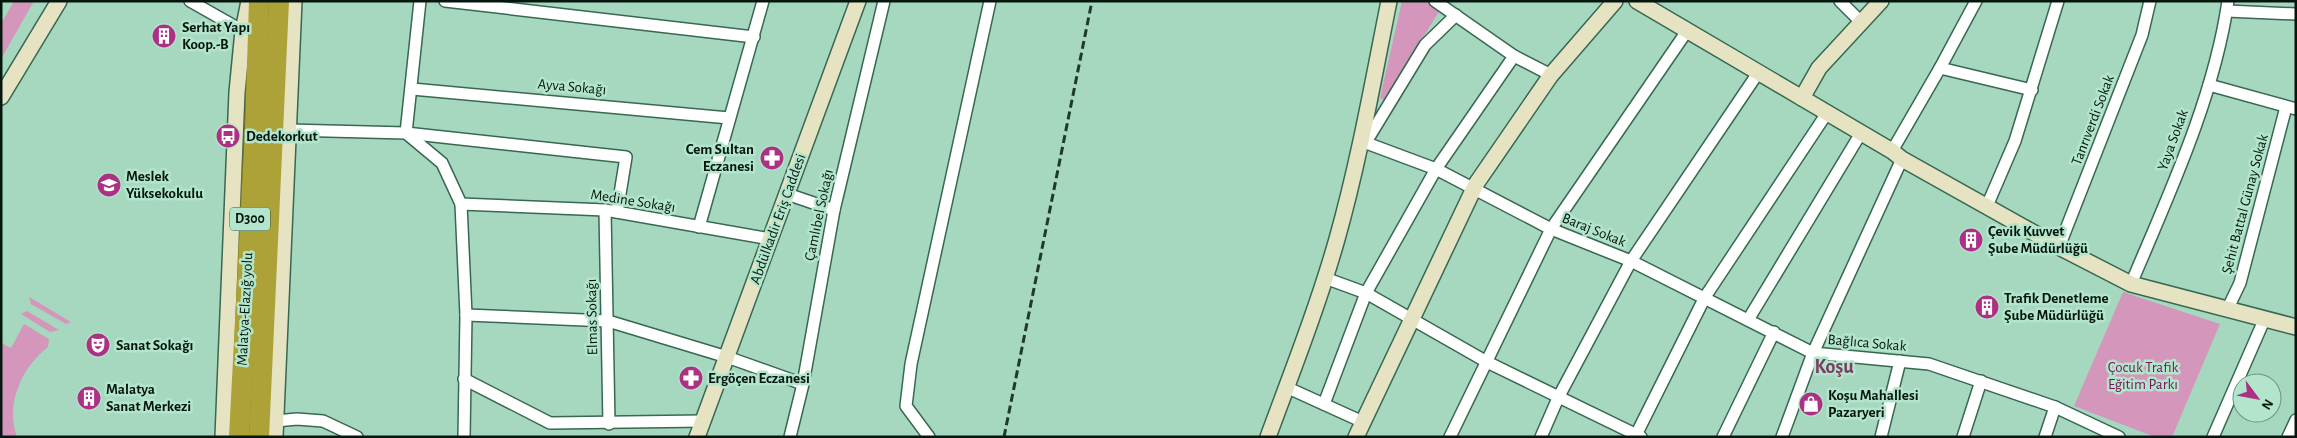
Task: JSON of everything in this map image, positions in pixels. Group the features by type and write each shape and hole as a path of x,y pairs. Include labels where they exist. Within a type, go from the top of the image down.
{"highway":[{"name":"Malatya-Elazığ yolu","path":"239,437 255,129 259,1"},
{"name":"Malatya-Elazığ yolu","path":"259,437 279,1"}],"street":[{"path":"190,1 243,32"},
{"path":"223,437 237,92 243,32 249,1"},
{"path":"275,437 294,1"},
{"path":"406,133 420,1"},
{"path":"445,1 754,37"},
{"path":"699,228 763,1"},
{"name":"Abdülkadir Eriş Caddesi","path":"697,437 858,1"},
{"name":"Çamlıbel Sokağı","path":"790,437 803,384 834,210 884,1"},
{"path":"929,437 906,406 911,364 990,1"},
{"path":"1268,437 1325,278 1364,141 1389,1"},
{"path":"1435,1 1514,56 1551,76"},
{"path":"1356,437 1474,190 1551,76 1614,1"},
{"path":"1637,1 1897,155 2059,247 2131,284 2296,327"},
{"path":"1840,1 1862,23"},
{"path":"1802,98 1819,68 1862,23 1880,1"},
{"name":"Bağlıca Sokak","path":"1976,1 1897,155 1813,353 1929,364 2055,407 2119,437"},
{"path":"1987,206 2015,141 2058,1"},
{"name":"Tanrıverdi Sokak","path":"2059,247 2142,35 2150,1"},
{"path":"1,85 54,3"},
{"path":"1,97 54,3"},
{"path":"2228,6 2296,14"},
{"name":"Yaya Sokak","path":"2131,284 2168,197 2209,85 2228,6"},
{"path":"1364,141 1424,45 1456,15"},
{"path":"1450,437 1551,228 1688,31"},
{"path":"1324,404 1366,293 1436,170 1514,56"},
{"path":"1940,68 2032,90"},
{"path":"1541,437 1558,398 1630,261 1758,73"},
{"path":"2209,85 2291,108"},
{"name":"Ayva Sokağı","path":"412,89 729,118"},
{"name":"Şehit Battal Günay Sokak","path":"2228,308 2240,283 2291,108"},
{"path":"1325,278 1366,293 1486,362 1637,436 1705,298 1827,114"},
{"path":"289,130 406,133 626,157 617,212"},
{"path":"406,133 442,163 461,204 466,314 464,437"},
{"path":"1748,320 1861,133"},
{"name":"Baraj Sokak","path":"1364,141 1436,170 1551,228 1630,261 1813,353"},
{"path":"787,194 834,210"},
{"name":"Medine Sokağı","path":"461,204 605,210 770,239"},
{"name":"Elmas Sokağı","path":"605,210 609,424"},
{"path":"466,314 608,321 727,357 803,384"},
{"path":"2212,437 2265,318"},
{"path":"1723,437 1774,332"},
{"path":"1782,437 1813,353"},
{"path":"1881,437 1900,361"},
{"path":"464,379 550,423 609,424 704,421"},
{"path":"1963,437 1981,381"},
{"path":"1286,387 1363,422"},
{"path":"2045,437 2055,407"},
{"path":"276,421 297,419 323,421 357,437"},
{"path":"2288,437 2296,420"}],"green space":[{"path":"14,1 34,1 1,59 1,24"},
{"path":"1402,1 1428,1 1440,10 1384,100 1380,98"},
{"name":"Çocuk Trafik Eğitim Parkı","path":"2123,292 2220,324 2172,437 2155,437 2074,406"},
{"path":"29,297 71,322 66,324 31,304"},
{"path":"27,311 59,330 50,332 21,314"},
{"path":"24,324 49,339 48,347 30,365 18,387 13,412 17,437 1,437 1,343 11,348"}],"railway":[{"path":"1004,437 1092,1"}],"place":[{"name":"Serhat Yapı Koop.-B","path":"164,36"},
{"name":"Dedekorkut","path":"228,136"},
{"name":"Cem Sultan Eczanesi","path":"772,158"},
{"name":"Meslek Yüksekokulu","path":"109,185"},
{"name":"Çevik Kuvvet Şube Müdürlüğü","path":"1971,240"},
{"name":"Trafik Denetleme Şube Müdürlüğü","path":"1987,307"},
{"name":"Sanat Sokağı","path":"98,345"},
{"name":"Ergöçen Eczanesi","path":"691,378"},
{"name":"Malatya Sanat Merkezi","path":"89,398"},
{"name":"Koşu Mahallesi Pazaryeri","path":"1811,404"}],"district":[{"name":"Koşu","path":"1834,367"}]}
